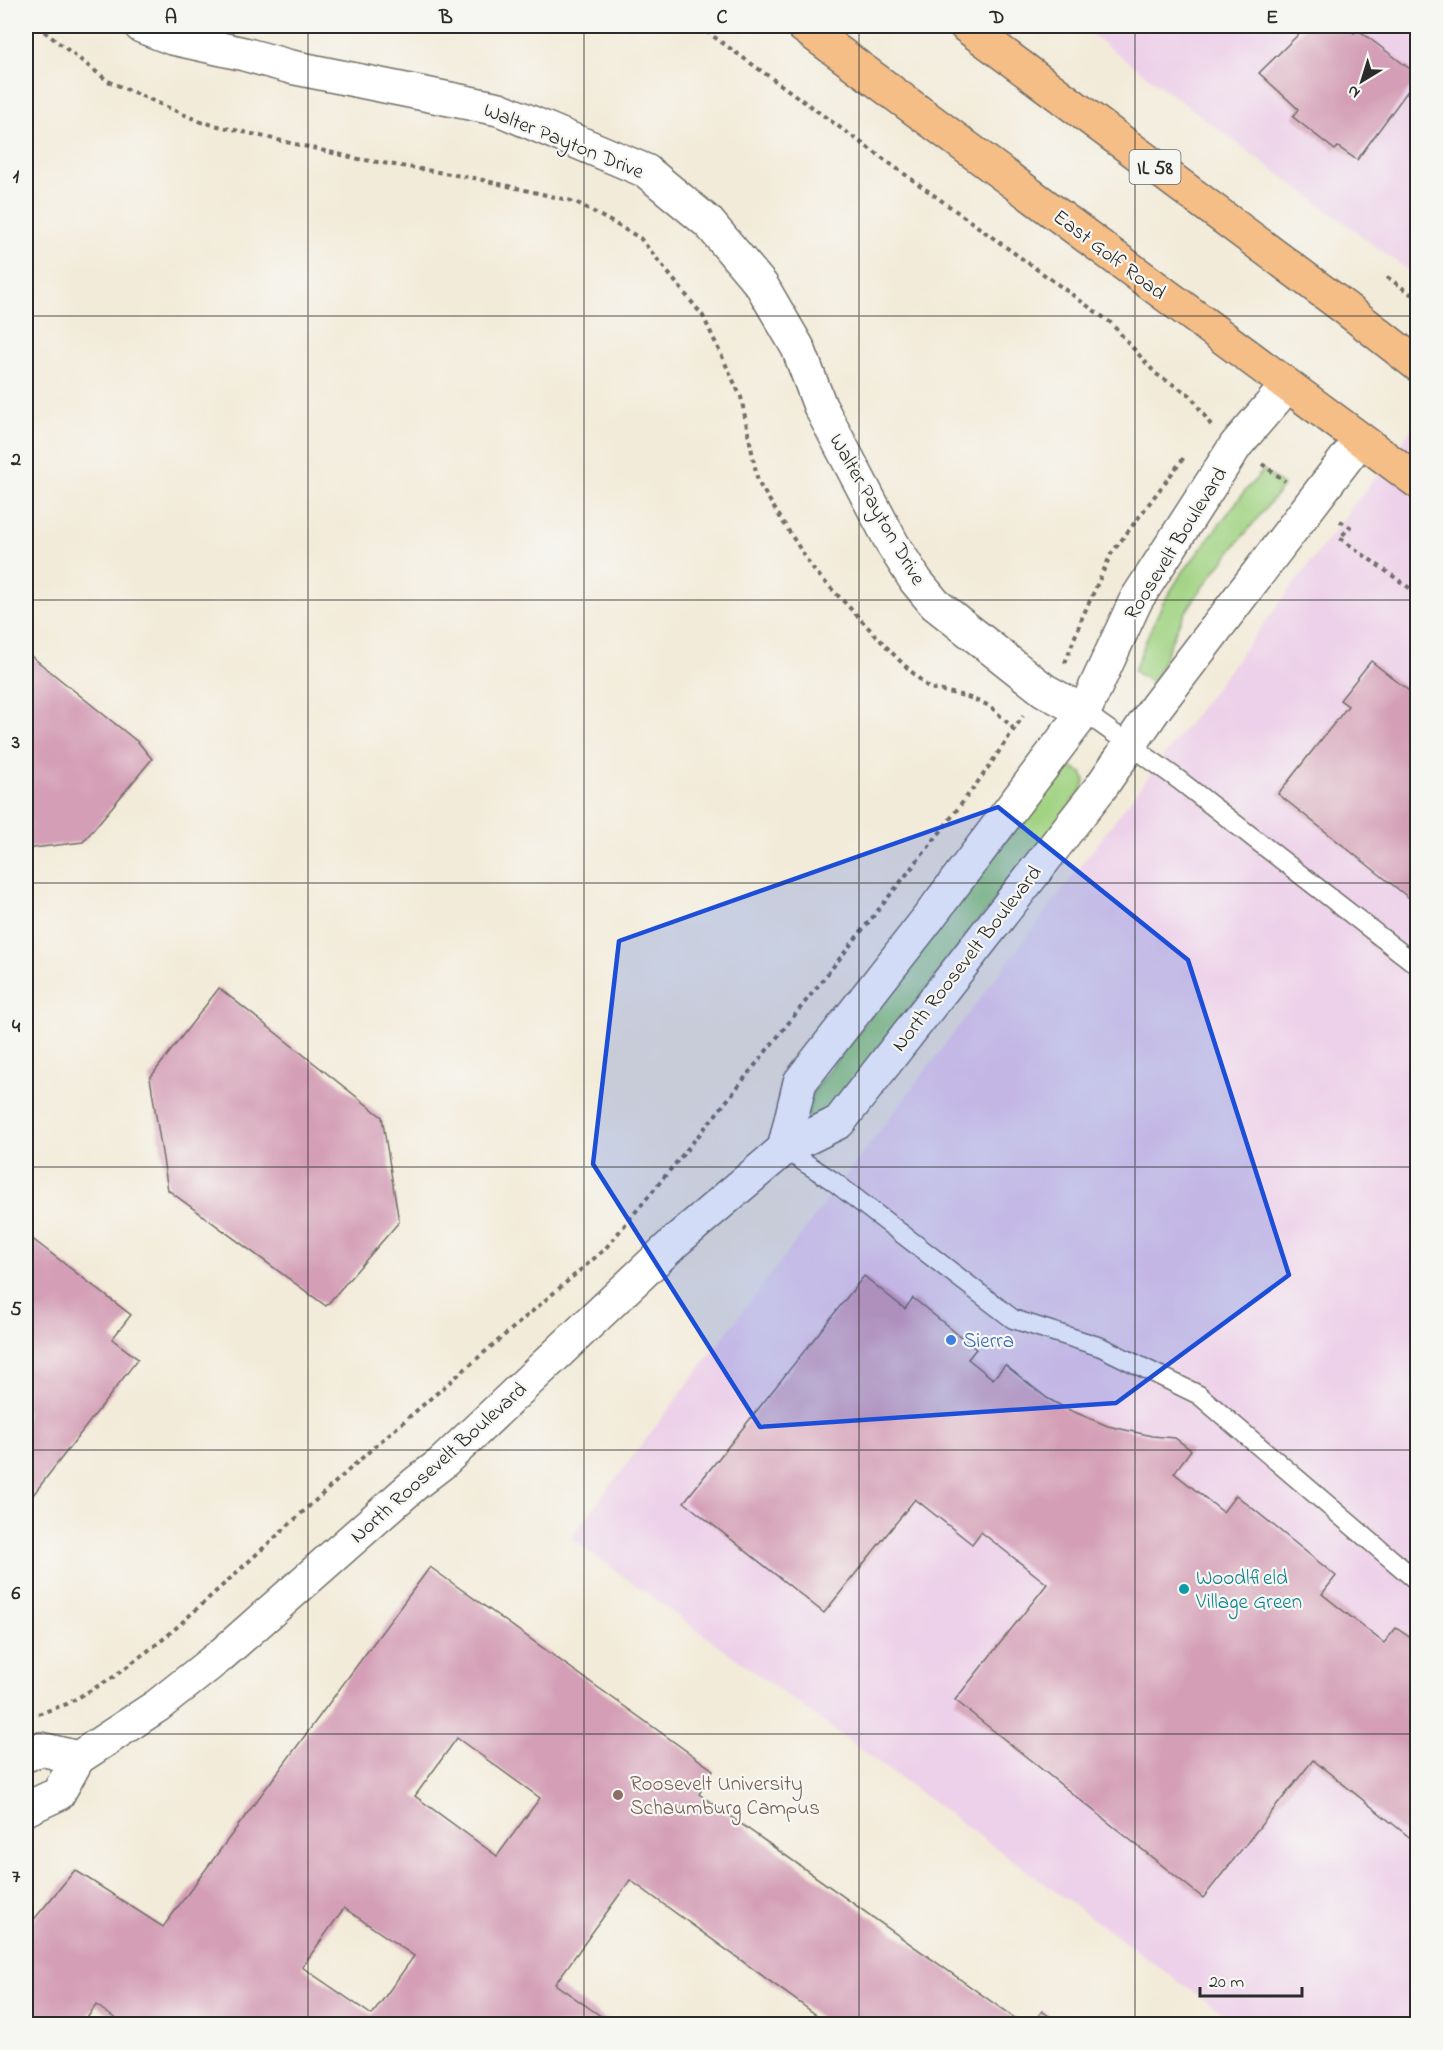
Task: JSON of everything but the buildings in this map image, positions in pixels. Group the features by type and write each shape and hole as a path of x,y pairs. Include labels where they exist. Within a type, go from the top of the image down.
{"main road":[{"name":"East Golf Road","path":"803,26 1418,482"},
{"name":"IL 58","path":"966,26 1418,364"}],"street":[{"name":"Walter Payton Drive","path":"141,26 172,38 291,67 499,109 646,171 709,223 762,286 798,348 820,406 893,544 916,581 935,604 1044,690 1084,712"},
{"name":"Roosevelt Boulevard","path":"1084,712 1136,600 1236,445 1287,386"},
{"path":"1130,744 1360,440"},
{"path":"784,1149 800,1082 926,921 1084,712"},
{"name":"North Roosevelt Boulevard","path":"26,1809 58,1794 78,1758 157,1706 220,1656 416,1483 442,1463 678,1239 784,1149 839,1122 1101,787 1130,744"},
{"path":"26,1755 41,1749 78,1758"}],"lane":[{"path":"1084,712 1237,824 1418,966"},
{"path":"784,1149 833,1181 1013,1319 1101,1347 1199,1395 1418,1582"}],"path":[{"path":"36,26 108,81 201,122 359,159 474,178 576,202 640,238 703,316 741,398 758,483 812,568 897,658 929,688 966,696 990,706 1013,728 983,775 941,831 717,1113 605,1249 374,1447 166,1637 112,1678 67,1704 36,1715"},
{"path":"699,26 1110,322 1156,374 1190,394 1212,427"},
{"path":"1387,277 1415,297"},
{"path":"1267,467 1288,483"},
{"path":"1339,520 1350,527 1340,538 1418,594"}],"highlighted area":[{"path":"998,807 1188,960 1289,1275 1116,1403 760,1427 593,1164 619,941"}],"shaded area":[{"path":"1080,26 1417,26 1417,277"},
{"path":"1417,422 1417,2024 1237,2024 571,1538"}],"green space":[{"path":"1264,470 1283,486 1196,596 1176,630 1152,683 1134,671 1163,603 1180,576 1245,491"},
{"path":"1071,767 1082,773 1085,780 1083,788 853,1082 820,1117 811,1121 807,1118 811,1096 820,1082 1060,770"}],"place":[{"name":"Sierra","path":"951,1340"},
{"name":"Woodlfield Village Green","path":"1184,1589"},
{"name":"Roosevelt University Schaumburg Campus","path":"618,1795"}]}
